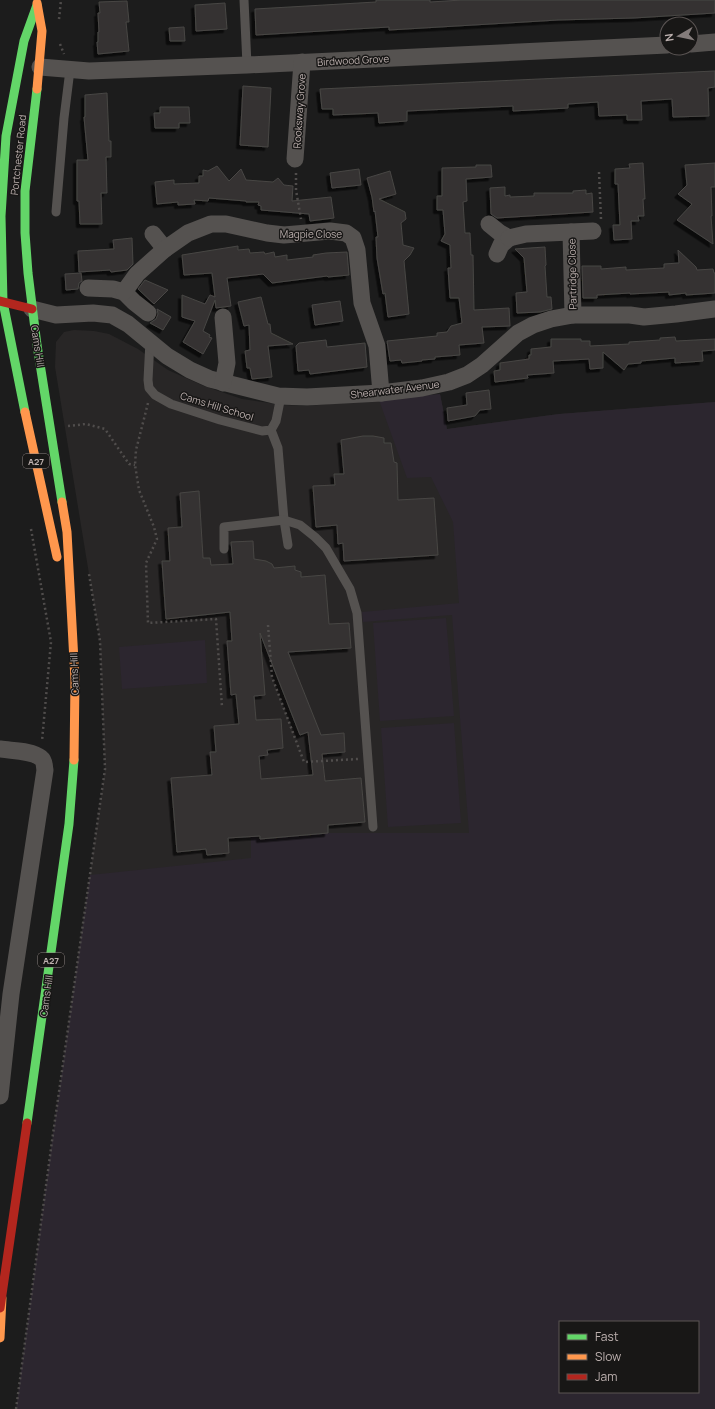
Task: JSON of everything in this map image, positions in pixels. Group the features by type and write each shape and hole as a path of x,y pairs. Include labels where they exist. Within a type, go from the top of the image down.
{"main road":[{"name":"Portchester Road","path":"32,309 26,256 24,217 25,192 40,67 42,31 38,2"},
{"name":"Portchester Road","path":"2,302 1,216 6,136 24,41 38,2"},
{"path":"2,302 32,309"},
{"name":"Cams Hill","path":"2,302 71,620"},
{"name":"Cams Hill","path":"0,1308 40,1037 69,824 75,754 75,680 67,532 32,309"},
{"name":"Cams Hill","path":"0,1338 2,1298"}],"street":[{"path":"699,43 715,42"},
{"name":"Birdwood Grove","path":"40,67 89,71 659,45"},
{"name":"Rooksway Grove","path":"296,159 302,62"},
{"name":"Magpie Close","path":"124,292 137,274 165,249 188,233 211,224 226,224 278,234 346,232 353,238 357,250 362,303 377,346 381,393"},
{"path":"489,224 509,238 501,245 497,254"},
{"name":"Partridge Close","path":"509,238 526,234 593,231"},
{"name":"Partridge Close","path":"571,232 573,316"},
{"path":"153,234 165,249"},
{"path":"88,288 113,289 124,292 148,313"},
{"name":"Shearwater Avenue","path":"32,309 56,315 93,313 112,315 128,324 167,356 190,370 210,379 259,393 307,397 381,393 422,388 449,382 467,375 482,365 518,334 533,325 551,319 573,316 630,315 644,317 715,309"},
{"path":"223,317 227,363 224,383"},
{"path":"0,749 34,755 44,761 45,770 11,994 0,1096"}],"lane":[{"path":"244,0 247,65"},
{"path":"56,212 64,118 70,70"},
{"path":"150,342 148,380 149,388 155,395"},
{"name":"Cams Hill School","path":"155,395 171,404 220,420 262,430 271,430"},
{"path":"281,396 276,421 271,430 278,448 284,520 288,545"},
{"path":"224,549 224,527 284,520 300,525 326,548 350,589 357,613 373,827"}],"path":[{"path":"296,159 296,190 303,234"},
{"path":"593,231 601,220 599,172"},
{"path":"155,395 149,397 136,450 135,465 139,490 154,527 156,539 146,563 148,623 216,619 222,707"},
{"path":"63,427 86,424 105,429 129,464 135,465"},
{"path":"30,526 51,642 34,755"},
{"path":"268,626 272,677 304,762 368,759"},
{"path":"16,1409 105,769 103,705"}],"shaded area":[{"path":"74,330 94,331 109,334 138,349 168,370 204,386 242,399 283,405 307,406 440,394 447,429 559,414 715,402 715,897 70,1013 105,769 100,641 55,367 56,342 64,332"},
{"path":"440,394 447,429 559,414 715,402 715,1409 16,1409 90,875 251,858 251,836 260,839 328,833 469,833 452,615 363,622 362,612 459,603 453,522 431,477 407,478 379,400"},
{"path":"446,618 454,716 380,721 373,623"},
{"path":"205,640 207,683 122,689 119,647"},
{"path":"454,723 461,823 388,827 381,728"}],"building":[{"path":"376,0 430,0 430,2 462,0 715,0 715,13 389,30 389,27 256,35 255,9 376,2"},
{"path":"127,1 129,22 126,22 129,51 98,54 97,42 99,32 98,13 100,13 99,2"},
{"path":"225,3 227,29 196,31 195,5"},
{"path":"184,27 185,41 170,41 169,28"},
{"path":"715,71 715,87 708,88 709,116 673,117 672,99 641,101 642,120 627,120 627,115 599,116 598,102 568,104 568,108 513,111 513,106 407,111 407,121 379,123 378,113 333,115 333,109 322,109 320,89"},
{"path":"243,86 271,88 268,147 240,145"},
{"path":"107,93 111,157 106,157 107,193 101,193 102,224 80,224 79,201 77,201 77,160 88,160 84,117 85,95"},
{"path":"160,107 189,107 190,123 179,123 179,128 155,128 154,113 160,113"},
{"path":"643,163 645,199 643,199 644,216 638,216 639,221 631,221 632,239 614,240 613,225 620,225 618,184 615,184 615,169 630,168 629,164"},
{"path":"715,163 715,187 711,187 713,244 677,220 692,204 678,194 687,185 685,165"},
{"path":"476,165 491,165 492,177 466,179 467,201 463,202 465,233 470,233 471,255 473,255 474,310 509,308 510,326 482,327 484,343 459,345 460,355 435,357 435,359 402,363 401,360 390,361 387,341 437,336 437,333 447,332 451,326 462,323 459,298 450,298 448,268 451,268 450,245 441,241 445,234 443,210 437,210 437,196 442,196 442,168 476,167"},
{"path":"217,166 229,181 241,169 246,180 273,182 278,178 284,185 293,186 292,201 331,197 334,218 310,221 309,214 261,210 261,206 258,205 259,202 209,198 208,201 194,200 195,204 178,205 178,202 157,204 155,182 174,180 174,184 199,183 199,176 203,176 203,170 208,171"},
{"path":"359,169 361,185 332,188 330,173"},
{"path":"390,171 396,194 379,199 405,212 406,219 401,223 403,245 414,248 404,261 409,314 388,317 385,293 383,294 377,258 376,237 378,237 375,211 374,212 367,178"},
{"path":"505,187 505,196 510,195 510,197 534,196 534,193 573,193 573,191 586,190 586,194 592,193 593,212 497,218 491,214 490,188"},
{"path":"132,238 133,264 127,270 111,272 110,270 79,272 78,251 114,249 113,240"},
{"path":"238,246 238,250 249,249 250,253 264,252 265,254 274,252 275,257 287,255 287,260 313,257 313,255 326,253 347,252 349,275 327,276 272,283 263,274 227,278 231,306 216,308 215,300 203,331 212,338 203,354 183,342 195,321 182,317 182,295 205,304 210,295 215,297 212,273 184,275 182,255"},
{"path":"545,247 547,297 551,297 552,309 540,312 517,313 516,293 527,292 524,258 515,249"},
{"path":"678,250 696,267 697,270 713,269 715,273 715,293 686,295 686,293 669,295 669,292 630,293 597,295 597,298 583,298 582,266 601,266 601,269 626,267 626,270 664,268 664,264 679,263"},
{"path":"81,273 82,281 79,283 78,289 66,290 65,274"},
{"path":"145,280 168,290 154,304 138,289"},
{"path":"261,297 268,324 270,324 271,333 293,344 268,346 272,377 252,379 250,368 247,368 245,351 250,350 249,325 244,326 238,302"},
{"path":"340,301 343,321 315,325 312,305"},
{"path":"157,309 171,317 163,330 150,323 156,319 158,314"},
{"path":"675,337 676,341 715,339 715,350 702,351 703,361 675,363 675,358 641,361 641,363 628,364 624,370 603,352 603,368 590,369 589,359 553,361 554,373 527,375 528,378 495,382 494,371 500,370 500,363 529,359 531,349 551,347 551,339 581,339 581,341 590,341 590,346 629,344 629,342 660,340 660,338"},
{"path":"326,340 327,347 365,343 367,367 310,374 309,370 298,371 296,346 299,343"},
{"path":"489,390 491,409 480,410 475,416 448,421 447,408 467,405 466,393"},
{"path":"363,436 384,438 384,443 391,443 394,462 397,463 398,500 434,498 438,555 344,561 343,543 338,544 337,525 316,527 313,486 335,485 334,474 344,474 341,440"},
{"path":"199,491 203,558 210,558 211,565 233,564 231,542 253,541 254,559 266,561 272,564 274,568 295,566 295,570 301,572 301,577 325,575 329,624 349,623 351,648 288,652 321,735 344,733 345,752 322,754 325,781 361,778 365,822 328,825 328,833 260,839 260,836 228,838 229,853 207,855 206,849 177,852 171,778 212,775 210,752 216,752 214,726 239,724 236,694 231,695 227,641 232,641 230,612 166,619 162,561 170,561 168,528 182,527 180,493","holes":["260,633 300,735 308,732 313,775 261,779 259,756 268,755 267,750 283,748 281,719 256,720 254,696 265,695"]}],"traffic: fast":[{"path":"25,412 3,302 1,216 6,136 24,41 37,5"},
{"path":"37,89 25,191 25,233 28,273 37,345 62,502"},
{"path":"27,1123 69,824 74,760"}],"traffic: slow":[{"path":"37,3 42,31 37,89"},
{"path":"25,412 57,557"},
{"path":"62,502 67,532 75,680 74,760"},
{"path":"0,1338 2,1298"}],"traffic: jam":[{"path":"0,301 32,309"},
{"path":"0,1308 27,1123"}]}
